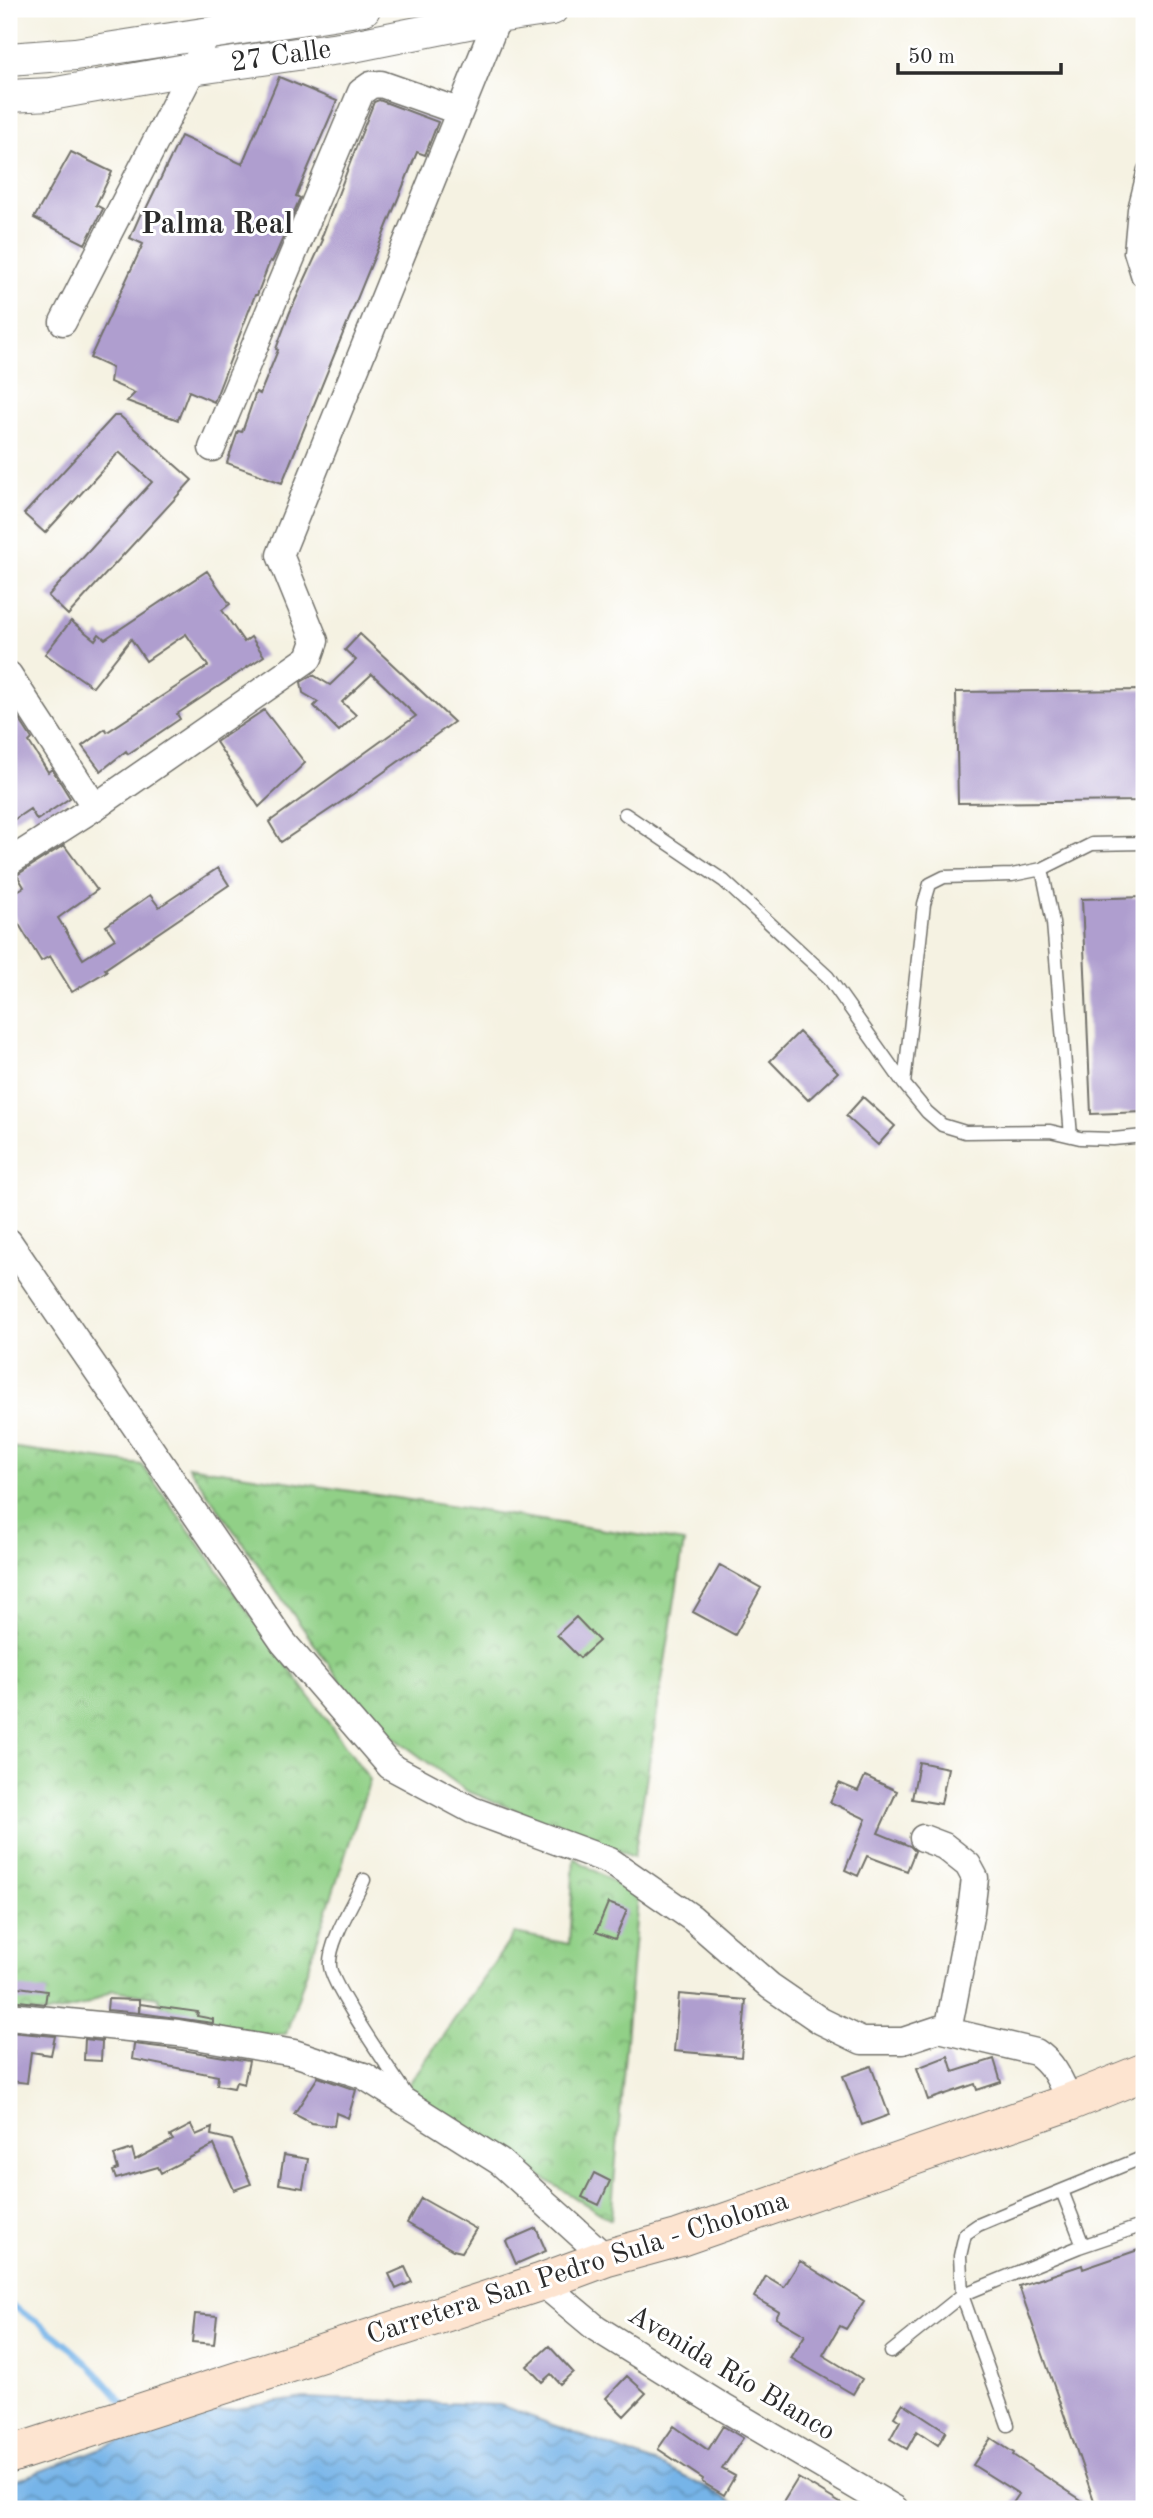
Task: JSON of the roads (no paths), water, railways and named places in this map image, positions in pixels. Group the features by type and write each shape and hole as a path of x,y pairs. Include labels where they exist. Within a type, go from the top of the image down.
{"main road":[{"name":"Carretera San Pedro Sula - Choloma","path":"9,2455 541,2282 606,2258 679,2238 1070,2102 1144,2073"}],"street":[{"name":"27 Calle","path":"9,59 75,54 364,9"},
{"name":"27 Calle","path":"9,96 51,94 192,69 354,46 520,11"},
{"path":"9,862 95,807 309,658 315,641 280,555 458,111 520,11"},
{"path":"64,322 211,33"},
{"path":"212,448 362,92 371,85 381,84 458,111"},
{"path":"9,675 95,807"},
{"path":"9,1242 284,1642 390,1766 472,1810 610,1861 692,1918 770,1986 821,2021 862,2041 903,2041 939,2029 1020,2048 1046,2059 1054,2069 1070,2102"},
{"path":"923,1838 944,1846 968,1865 975,1878 948,2031"},
{"path":"9,2016 178,2033 294,2053 365,2076 500,2162 606,2258"},
{"name":"Avenida Río Blanco","path":"541,2282 596,2328 726,2410 895,2509"}],"lane":[{"path":"1144,169 1134,209 1130,252 1138,278 1144,281"},
{"path":"625,814 724,881 828,977 904,1084 927,1112 942,1125 965,1132 1050,1130 1071,1136 1113,1139 1144,1136"},
{"path":"904,1084 924,904 930,884 944,877 1012,875 1042,869 1092,844 1144,843"},
{"path":"1042,869 1053,923 1071,1136"},
{"path":"364,1880 334,1945 329,1965 345,1998 415,2109"},
{"path":"1008,2425 962,2295 960,2256 965,2234 978,2225 1144,2157"},
{"path":"1062,2191 1083,2245"},
{"path":"891,2352 962,2295 1083,2245 1144,2225"}],"water":[{"path":"303,2398 500,2405 665,2467 748,2509 9,2509 9,2483 184,2417"}],"waterway":[{"path":"9,2304 72,2349 101,2377 125,2406"}],"district":[{"name":"Palma Real","path":"217,225"}]}
